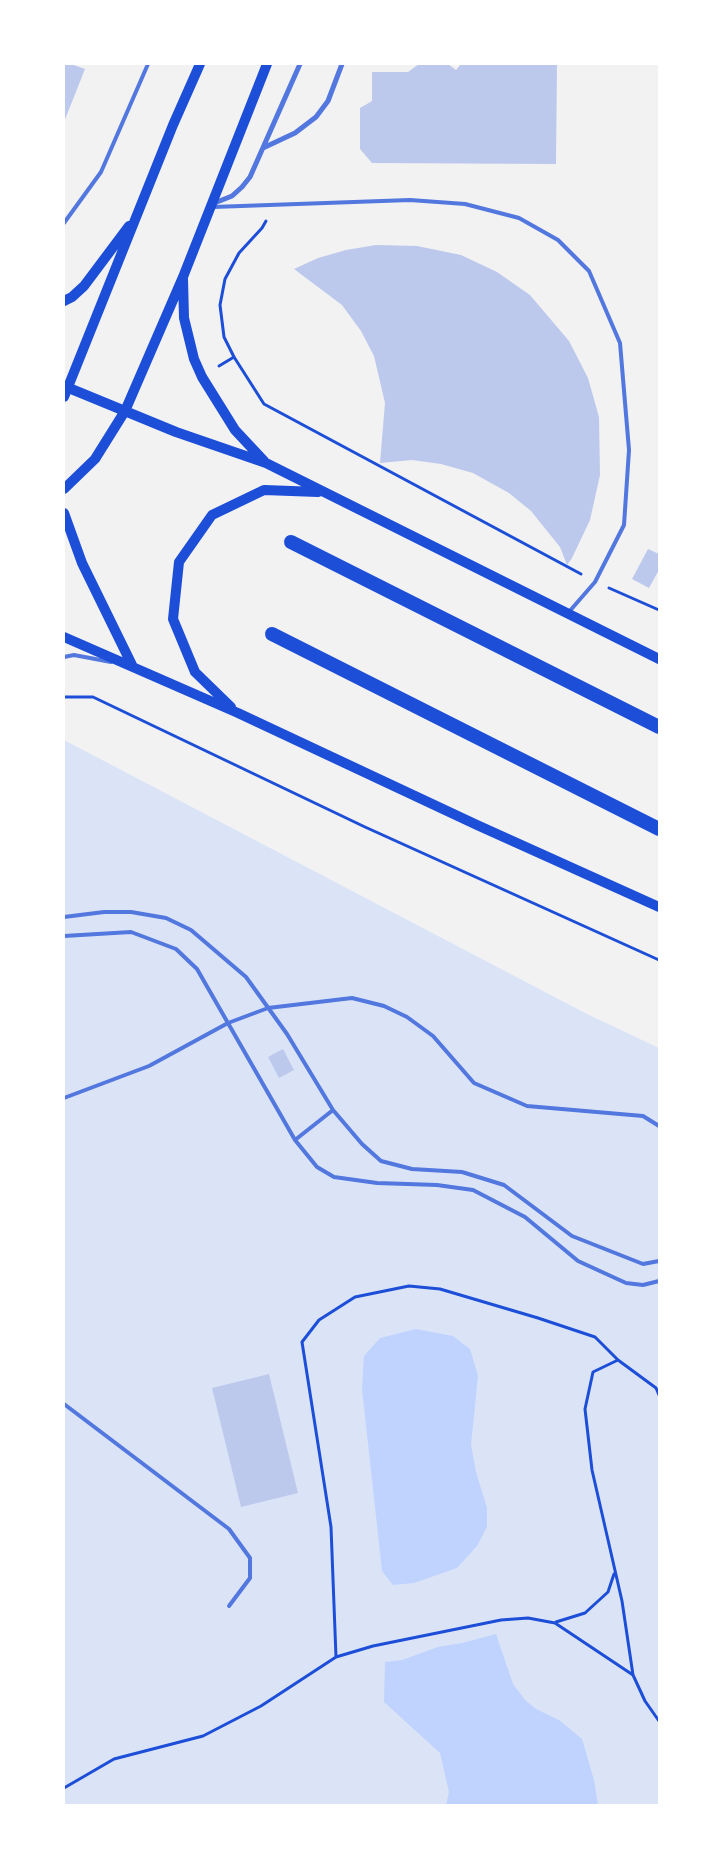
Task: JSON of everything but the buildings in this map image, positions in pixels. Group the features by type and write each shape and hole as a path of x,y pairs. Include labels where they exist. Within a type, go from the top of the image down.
{"highway":[{"path":"291,542 659,727"},
{"path":"272,634 659,828"}],"main road":[{"path":"200,64 172,126 65,390 125,411 176,432 266,463 659,659"},
{"path":"64,489 94,459 125,411 183,277 267,64"},
{"path":"64,301 72,297 84,286 138,213"},
{"path":"183,277 184,318 194,359 202,378 235,430 266,463"},
{"path":"238,713 195,672 173,619 180,562 212,515 264,490 321,492"},
{"path":"64,513 82,563 132,665"},
{"path":"64,637 132,665 238,713 477,825 659,907"}],"street":[{"path":"211,206 223,201 242,188 250,177 300,64"},
{"path":"263,148 295,133 316,117 328,101 342,64"}],"lane":[{"path":"64,223 101,172 148,64"},
{"path":"211,206 410,200 466,204 519,218 558,240 589,271 620,343 629,450 624,525 595,582 568,614"},
{"path":"64,657 74,655 132,665"},
{"path":"64,917 104,912 131,912 166,918 191,930 246,977 287,1034 332,1110 362,1144 381,1161 412,1169 462,1172 504,1185 572,1236 643,1264 659,1261"},
{"path":"64,936 131,932 176,949 197,970 295,1140 317,1167 334,1177 377,1183 437,1185 473,1190 525,1217 578,1261 626,1282 643,1285 659,1281"},
{"path":"64,1098 149,1066 228,1023 268,1008 352,998 384,1006 407,1017 433,1036 474,1083 527,1106 643,1116 659,1126"},
{"path":"295,1140 332,1110"},
{"path":"64,1404 229,1529 250,1558 250,1578 229,1606"}],"path":[{"path":"274,205 262,228 239,253 224,279 220,305 224,337 234,357 264,404 595,582 659,610"},
{"path":"202,378 234,357"},
{"path":"64,697 93,697 365,827 659,960"},
{"path":"336,1657 331,1527 302,1342 319,1320 355,1297 409,1286 440,1290 538,1318 595,1337 618,1360 658,1388 659,1395"},
{"path":"618,1360 593,1372 585,1410 592,1470 622,1601 633,1675 645,1701 659,1721"},
{"path":"64,1788 114,1759 203,1736 261,1706 336,1657 373,1646 501,1620 528,1618 555,1622 585,1613 608,1592 615,1572"},
{"path":"555,1622 633,1675"}],"shaded area":[{"path":"64,740 587,1014 659,1048 659,1805 64,1805"}],"water":[{"path":"416,1329 453,1336 470,1349 478,1376 471,1445 476,1472 487,1508 487,1527 477,1546 457,1568 414,1583 393,1585 382,1571 362,1389 364,1356 380,1338"},
{"path":"496,1634 513,1684 525,1700 536,1709 559,1720 582,1739 594,1780 598,1805 446,1805 449,1792 440,1753 384,1702 385,1662 402,1660 438,1647"}]}
